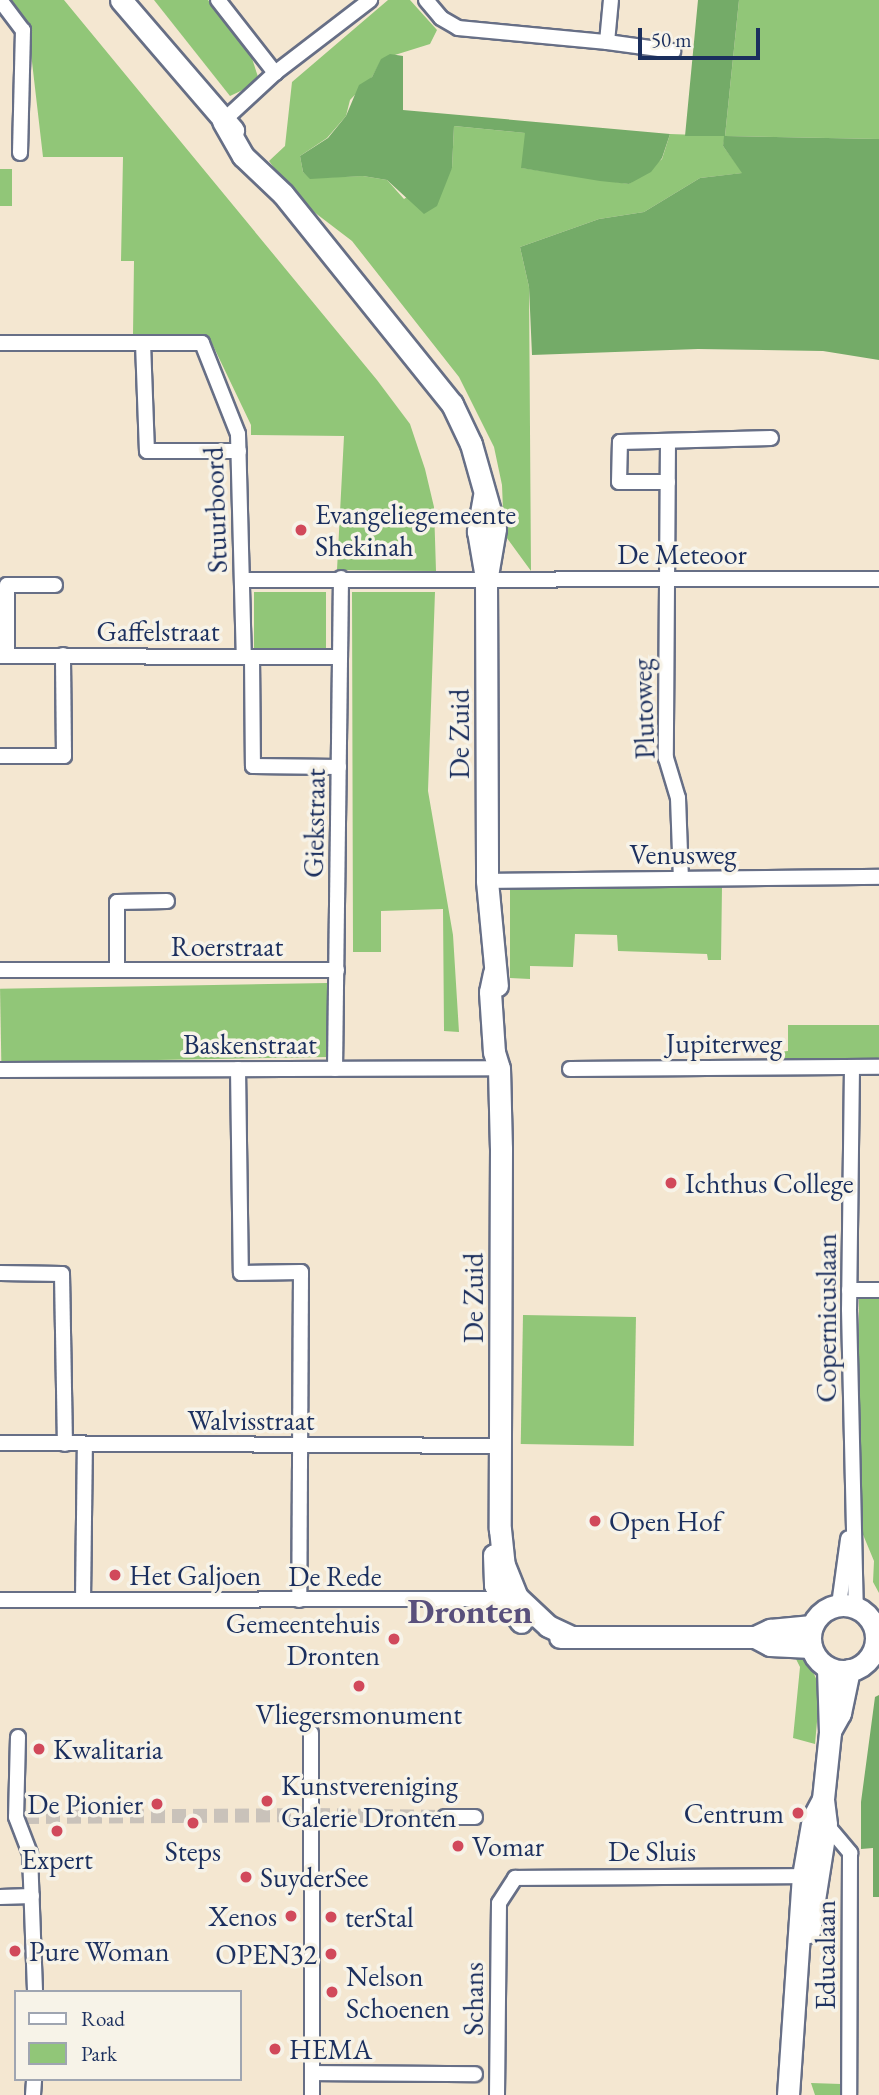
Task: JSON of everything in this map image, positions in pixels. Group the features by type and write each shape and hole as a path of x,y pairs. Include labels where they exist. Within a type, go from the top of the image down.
{"street":[{"path":"0,0 23,30 20,153"},
{"name":"De Zuid","path":"121,0 223,121 243,156 283,194 452,404 471,444 484,496 478,531 486,578 487,881 494,973 506,1034 499,1068 500,1529 504,1565 517,1597 548,1626 572,1637"},
{"path":"218,0 275,73"},
{"path":"223,121 275,73 370,0"},
{"path":"426,0 441,18 458,28 673,51"},
{"path":"607,42 611,0"},
{"path":"0,343 143,343 147,451 239,452"},
{"name":"Stuurboord","path":"143,343 202,343 238,434 242,580 248,657"},
{"path":"668,482 619,482 620,442 771,438"},
{"name":"Plutoweg","path":"668,441 665,578 666,758 678,798 681,878"},
{"path":"242,580 341,578"},
{"name":"De Meteoor","path":"341,578 879,579"},
{"name":"Giekstraat","path":"335,1069 341,578"},
{"name":"Gaffelstraat","path":"55,585 7,585 4,656 340,657"},
{"name":"Gaffelstraat","path":"0,756 64,756 63,655"},
{"name":"Gaffelstraat","path":"248,657 253,766 339,767"},
{"name":"Venusweg","path":"487,881 879,877"},
{"name":"Roerstraat","path":"117,970 117,902 167,901"},
{"name":"Roerstraat","path":"0,970 337,970"},
{"name":"Copernicuslaan","path":"847,1606 851,1527 849,1290 852,1067"},
{"name":"Jupiterweg","path":"570,1069 879,1067"},
{"name":"Baskenstraat","path":"0,1070 499,1068"},
{"path":"238,1069 241,1273 301,1272 303,1444 299,1600"},
{"path":"0,1273 62,1274 65,1444"},
{"path":"849,1290 879,1290"},
{"name":"Walvisstraat","path":"0,1443 501,1446"},
{"path":"83,1600 85,1444"},
{"name":"De Zuid","path":"500,1529 492,1563 492,1600 537,1633 572,1637 755,1637 770,1630 811,1637"},
{"name":"De Rede","path":"0,1600 492,1600"},
{"path":"811,1876 827,1824 823,1799 830,1732 840,1713 839,1669 811,1637 822,1612 847,1606 877,1638 869,1659 839,1669"},
{"path":"311,1733 312,2095"},
{"path":"18,1737 21,1817 30,1854 35,1990"},
{"path":"788,2095 788,2061 794,2035 802,1946 813,1922 813,1818 823,1799"},
{"path":"445,1817 475,1817"},
{"name":"Educalaan","path":"827,1824 850,1853 849,2095"},
{"name":"De Sluis","path":"499,1902 505,1886 520,1876 811,1876"},
{"path":"0,1897 32,1896"},
{"name":"Schans","path":"497,2095 499,1902"},
{"path":"794,2035 801,2062 801,2095"},
{"path":"312,2073 475,2074"}],"green space":[{"path":"4,0 64,0 377,380 410,424 425,469 434,507 436,571 337,570 344,436 251,435 251,425 208,335 133,334 134,261 121,261 123,157 43,157 29,36"},
{"path":"154,0 208,0 250,52 258,77 247,88 230,96"},
{"path":"388,0 410,0 437,30 430,44 382,59 372,77 350,100 346,116 327,138 300,156 303,172 310,178 363,176 387,180 404,199 452,168 454,126 526,133 522,168 629,184 662,159 670,134 725,136 723,146 743,173 700,178 644,212 599,219 520,247 529,287 531,571 504,534 502,485 494,447 459,377 352,241 297,199 269,161 285,146 292,82"},
{"path":"698,0 739,0 725,136 879,139 879,360 823,351 698,349 532,355 529,287 520,247 599,219 644,212 700,178 742,173 723,146 724,136 685,136"},
{"path":"739,0 879,0 879,139 725,136"},
{"path":"390,54 403,56 403,110 670,134 662,158 651,172 629,184 600,181 521,168 525,133 454,126 452,168 437,206 424,214 387,180 363,176 310,179 303,172 300,156 328,138 346,116 359,85 372,77 381,59"},
{"path":"0,169 12,169 12,206 0,206"},
{"path":"254,592 326,592 326,650 254,650"},
{"path":"352,592 435,592 428,791 453,935 459,1032 444,1031 443,909 381,911 381,952 353,952"},
{"path":"722,887 721,960 708,960 707,954 618,951 617,935 575,934 573,967 530,966 530,979 510,978 510,889"},
{"path":"327,983 328,1057 1,1063 0,989"},
{"path":"788,1025 879,1025 879,1058 778,1059 778,1052 788,1051"},
{"path":"859,1299 879,1299 879,1593 873,1582 874,1561 859,1525"},
{"path":"523,1315 636,1317 634,1446 521,1444"},
{"path":"793,1653 809,1662 820,1688 815,1744 793,1738 800,1667"},
{"path":"879,1695 879,1897 873,1897 873,1848 861,1849 861,1802 875,1697"},
{"path":"811,2083 841,2084 841,2095 815,2095"}],"tunnel":[{"path":"25,1817 305,1815"},
{"path":"316,1815 445,1817"}],"place":[{"name":"Evangeliegemeente Shekinah","path":"301,530"},
{"name":"Ichthus College","path":"671,1183"},
{"name":"Open Hof","path":"595,1521"},
{"name":"Het Galjoen","path":"115,1575"},
{"name":"Gemeentehuis Dronten","path":"394,1639"},
{"name":"Vliegersmonument","path":"359,1686"},
{"name":"Kwalitaria","path":"39,1749"},
{"name":"Kunstvereniging Galerie Dronten","path":"267,1801"},
{"name":"De Pionier","path":"157,1804"},
{"name":"Centrum","path":"798,1813"},
{"name":"Steps","path":"193,1823"},
{"name":"Expert","path":"57,1831"},
{"name":"Vomar","path":"458,1846"},
{"name":"SuyderSee","path":"246,1877"},
{"name":"Xenos","path":"291,1916"},
{"name":"terStal","path":"331,1917"},
{"name":"Pure Woman","path":"15,1951"},
{"name":"OPEN32","path":"331,1954"},
{"name":"Nelson Schoenen","path":"332,1992"},
{"name":"HEMA","path":"275,2049"}],"district":[{"name":"Dronten","path":"470,1611"}]}
